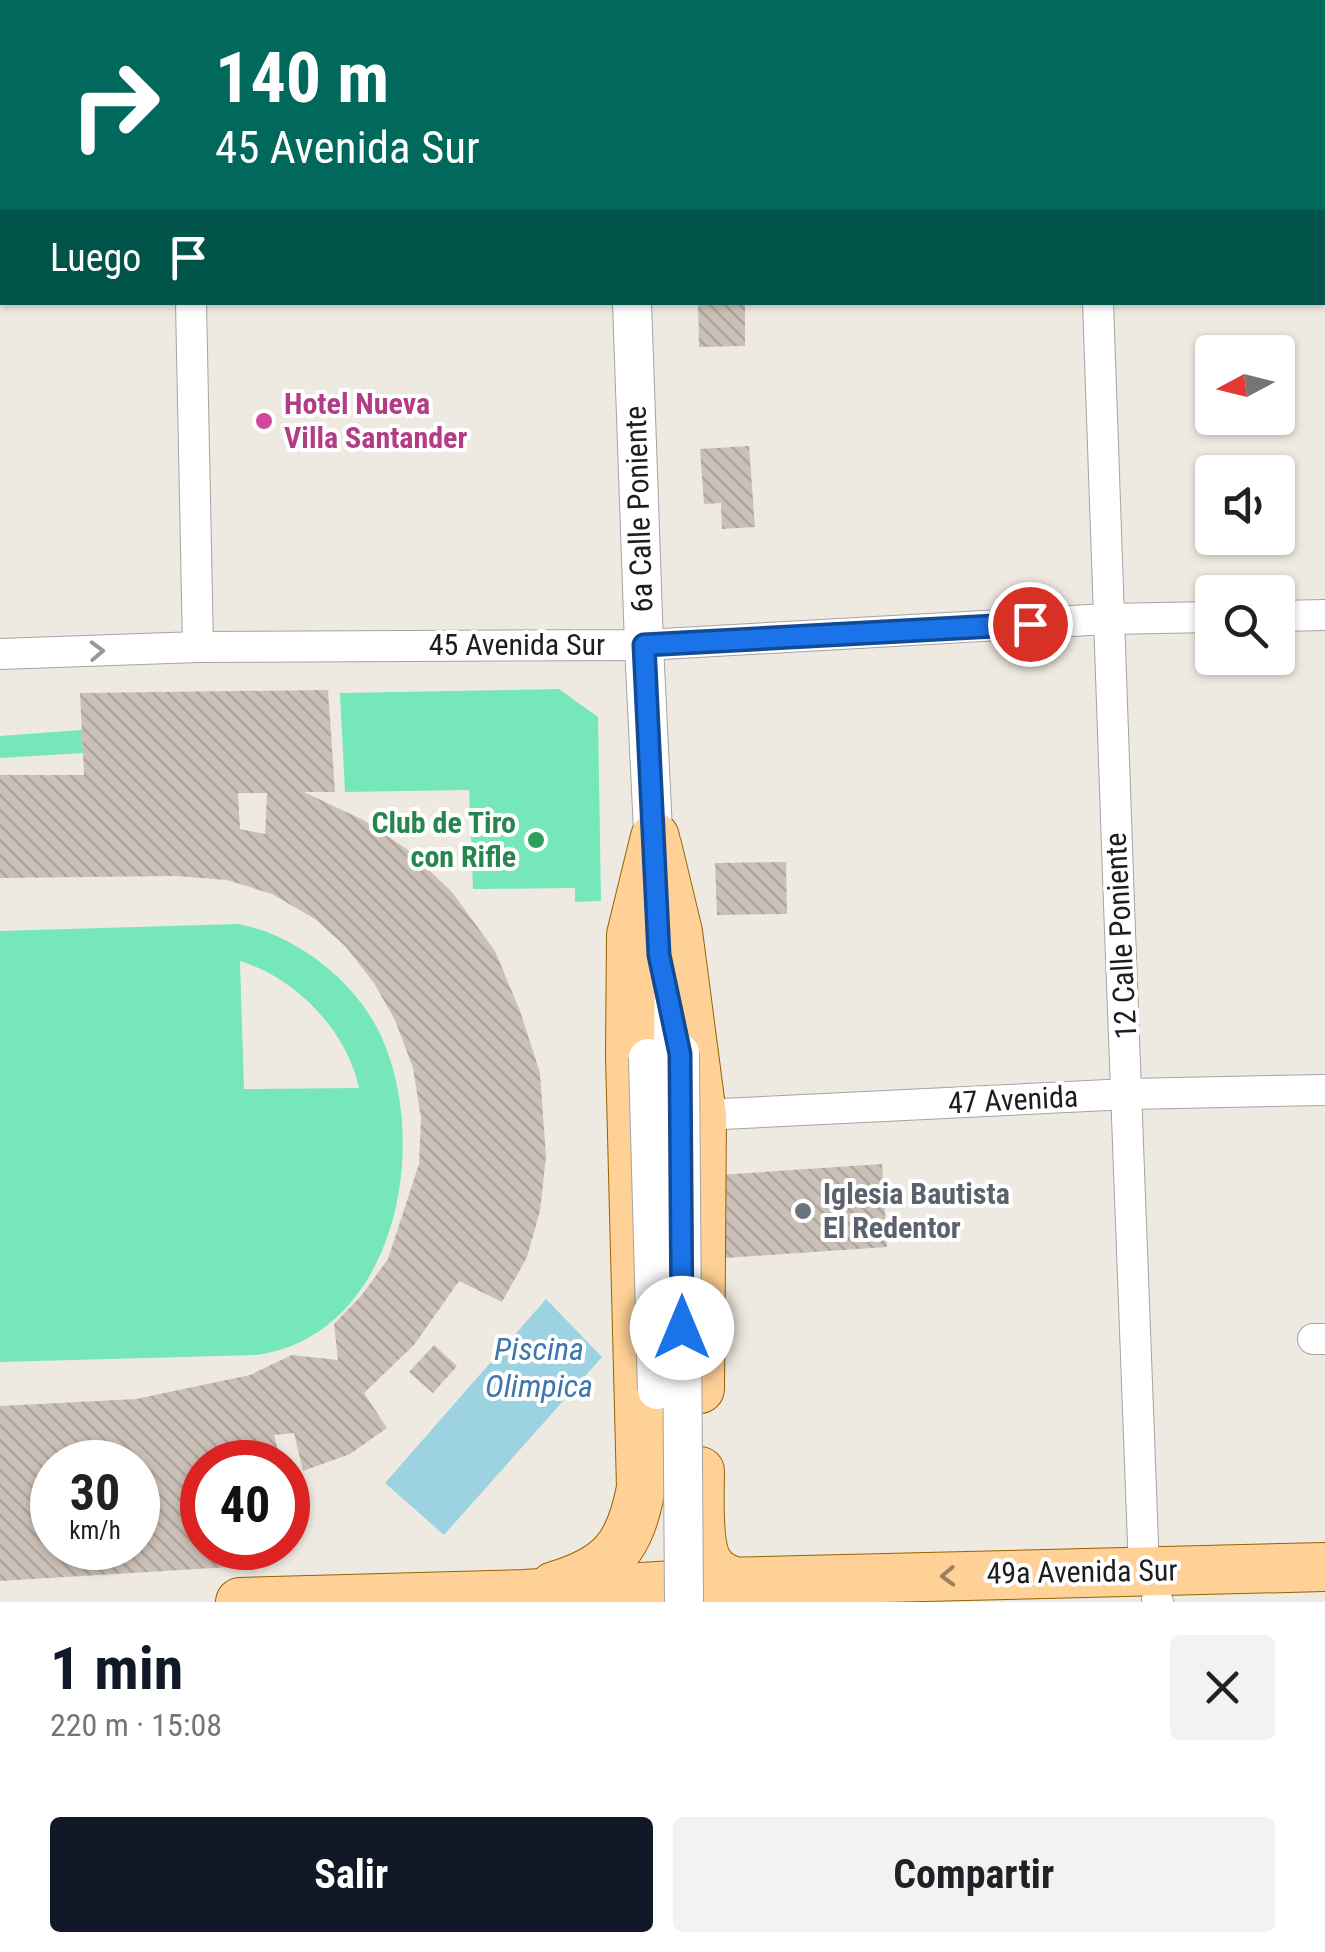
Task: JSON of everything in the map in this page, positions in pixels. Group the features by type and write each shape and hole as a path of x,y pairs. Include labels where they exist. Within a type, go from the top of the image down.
{"main road":[{"path":"655,837 678,932 702,1114 700,1514 709,1566 734,1582"},
{"path":"524,1594 597,1569 634,1526 642,1488 630,1056 631,935 655,837"},
{"path":"634,1526 653,1542 677,1541 688,1535 700,1514"},
{"name":"49a Avenida Sur","path":"1143,1593 1325,1568"},
{"name":"49a Avenida Sur","path":"240,1602 524,1594 734,1582 1325,1595"}],"street":[{"path":"191,305 198,648"},
{"name":"6a Calle Poniente","path":"632,305 684,1602"},
{"name":"12 Calle Poniente","path":"1098,305 1143,1593"},
{"path":"1295,616 1325,615"},
{"name":"45 Avenida Sur","path":"0,654 198,648 644,645 1195,617"},
{"name":"6a Calle Poniente","path":"664,1056 664,1602"},
{"name":"47 Avenida","path":"702,1114 1128,1094 1325,1090"}],"green space":[{"name":"Club de Tiro con Rifle","path":"559,689 598,717 601,901 575,902 575,888 473,889 469,790 345,792 340,693"},
{"path":"82,730 83,753 0,758 0,736"},
{"path":"238,924 303,950 341,980 371,1017 382,1038 396,1082 403,1131 400,1181 390,1230 370,1275 342,1312 304,1340 257,1355 0,1362 0,931","holes":["240,961 261,969 299,994 331,1027 353,1067 359,1088 244,1089"]}],"water":[{"name":"Piscina Olimpica","path":"546,1299 602,1357 444,1535 385,1483"}],"building":[{"path":"698,305 745,305 745,346 699,347"},
{"path":"749,446 755,527 722,529 721,503 704,504 700,449"},
{"path":"328,690 335,792 304,792 365,821 408,850 452,892 495,951 540,1073 546,1157 540,1211 527,1257 502,1302 459,1281 414,1345 364,1393 387,1428 350,1454 310,1468 310,1440 296,1440 294,1433 274,1435 275,1440 180,1440 181,1570 0,1581 0,1406 136,1399 250,1375 292,1355 338,1360 334,1324 388,1259 419,1164 421,1118 413,1068 395,1020 374,983 345,946 315,919 272,894 227,880 175,876 0,878 0,775 84,775 80,693","holes":["238,793 267,793 265,834 240,829"]},
{"path":"786,862 787,914 717,915 715,863"},
{"name":"Iglesia Bautista El Redentor","path":"882,1164 887,1247 725,1258 719,1175"},
{"path":"434,1345 457,1366 433,1393 409,1372"}],"place":[{"name":"Hotel Nueva Villa Santander","path":"264,421"},
{"name":"Club de Tiro con Rifle","path":"536,840"},
{"name":"Iglesia Bautista El Redentor","path":"803,1211"}],"route":[{"path":"682,1328 680,1054 659,955 644,645 1030,624"}]}
